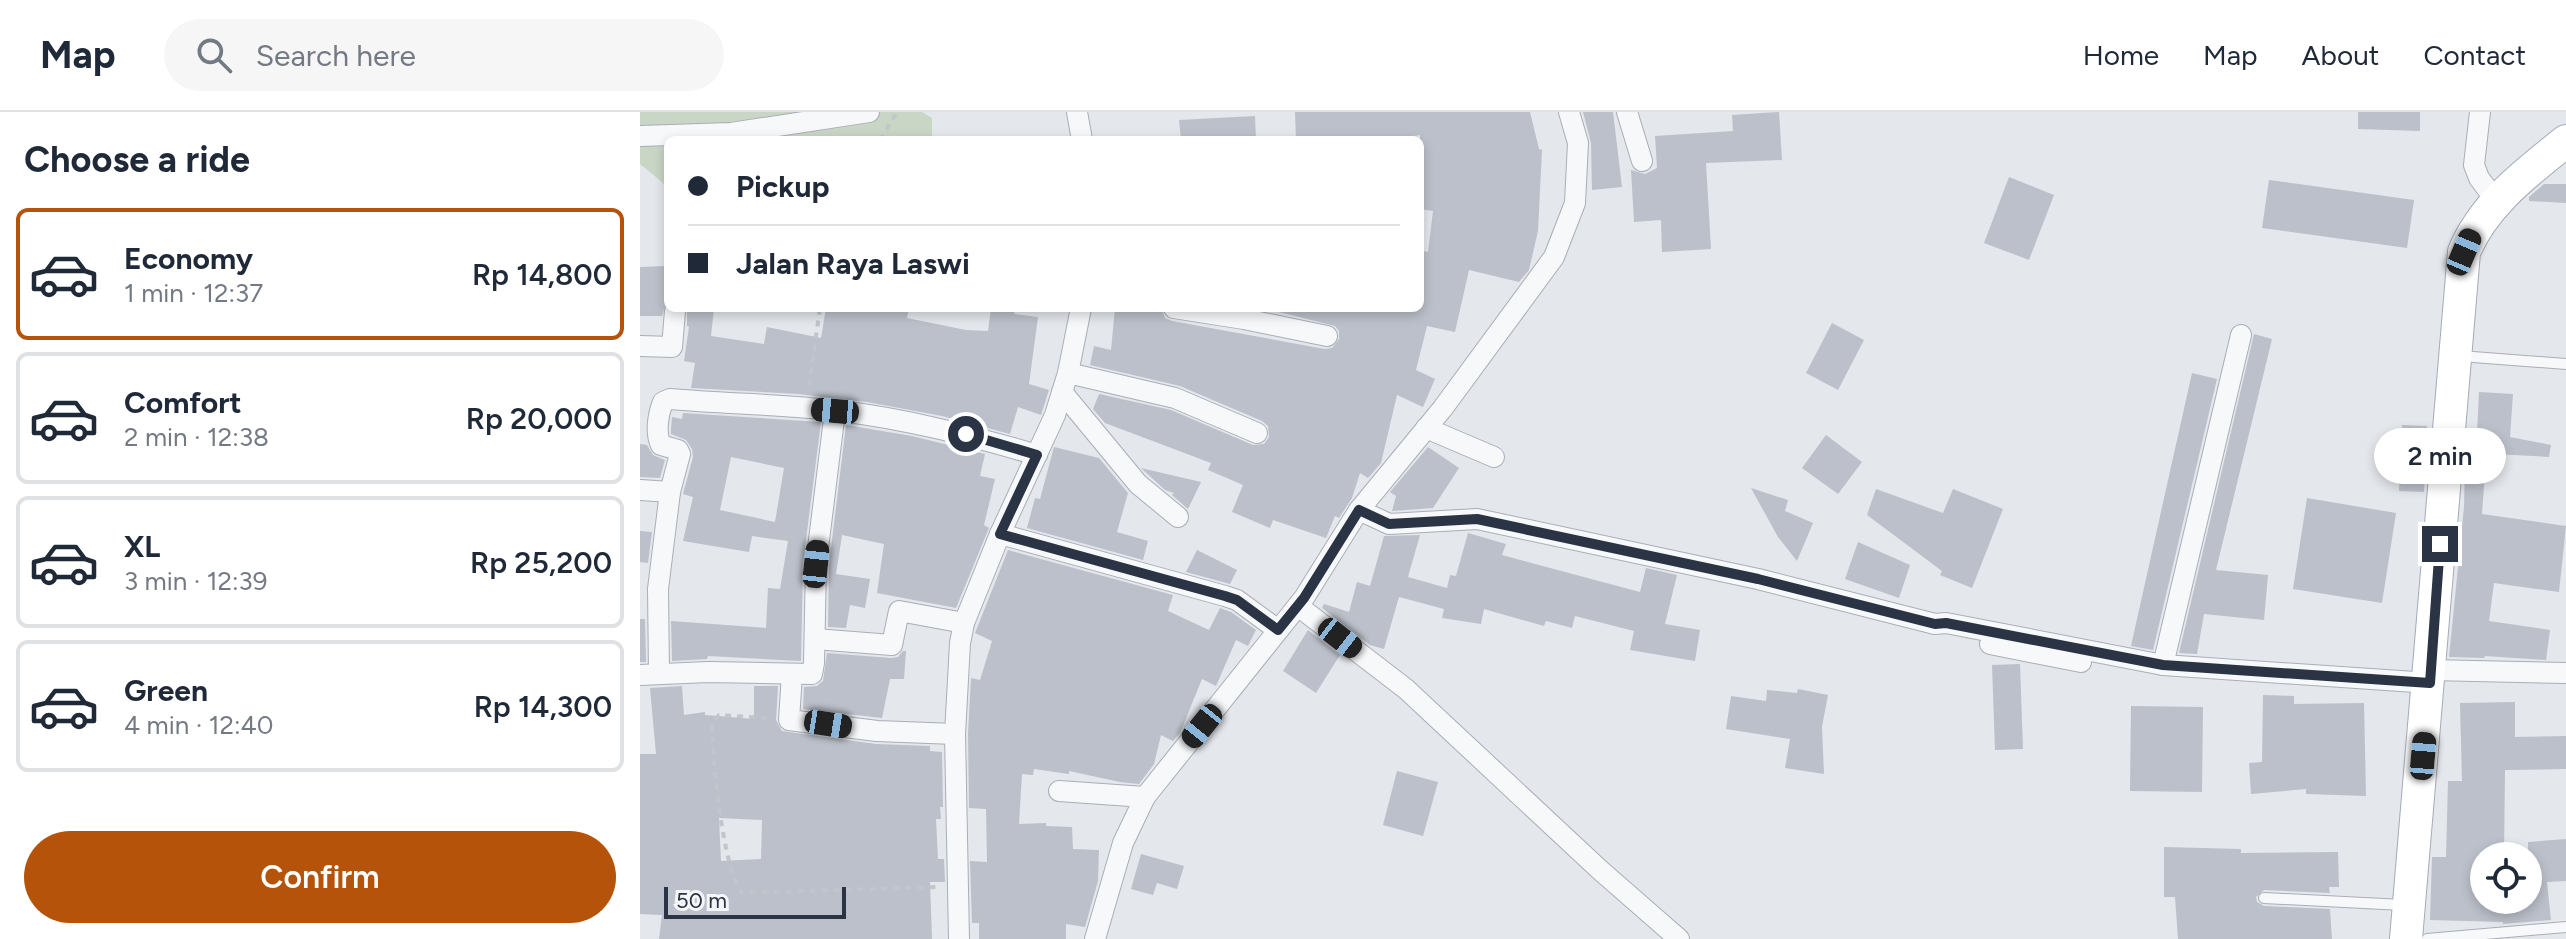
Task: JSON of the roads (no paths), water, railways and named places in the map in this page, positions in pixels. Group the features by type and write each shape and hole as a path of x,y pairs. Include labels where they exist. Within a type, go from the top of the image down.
{"main road":[{"path":"2406,939 2464,252 2470,237 2496,201 2566,141"}],"street":[{"path":"640,136 731,133 869,112"},
{"path":"1077,112 1081,136"},
{"path":"1095,939 1123,843 1145,797 1298,606 1359,510 1426,428 1554,257 1575,203 1578,143 1569,112"},
{"path":"1627,112 1642,161"},
{"path":"2480,112 2475,169 2496,201"},
{"path":"640,346 672,347 675,312"},
{"path":"959,939 955,734 960,643 964,623 1000,534 1062,393 1080,312"},
{"path":"1199,312 1327,336"},
{"path":"2168,669 2241,335"},
{"path":"1062,393 1175,398 1257,433"},
{"path":"1062,393 1138,484 1178,517"},
{"path":"835,411 816,564 813,671 809,674 649,674 670,492 680,452 661,445 658,440 659,412 663,402 670,399 732,401 835,411 966,434 1037,455"},
{"path":"1426,428 1494,457"},
{"path":"640,490 670,492"},
{"path":"1359,510 1389,524 1477,519 1758,579 1935,624 1946,623 2168,669 2429,683 2566,673"},
{"path":"1000,534 1237,600 1278,630"},
{"path":"1298,606 1406,689 1600,870 1679,939"},
{"path":"815,639 892,645 899,611 964,623"},
{"path":"792,674 789,720 877,731 955,734"},
{"path":"1059,791 1145,797"}],"lane":[{"path":"2456,356 2566,364"},
{"path":"2264,898 2409,905"},
{"path":"2427,939 2566,927"}]}
